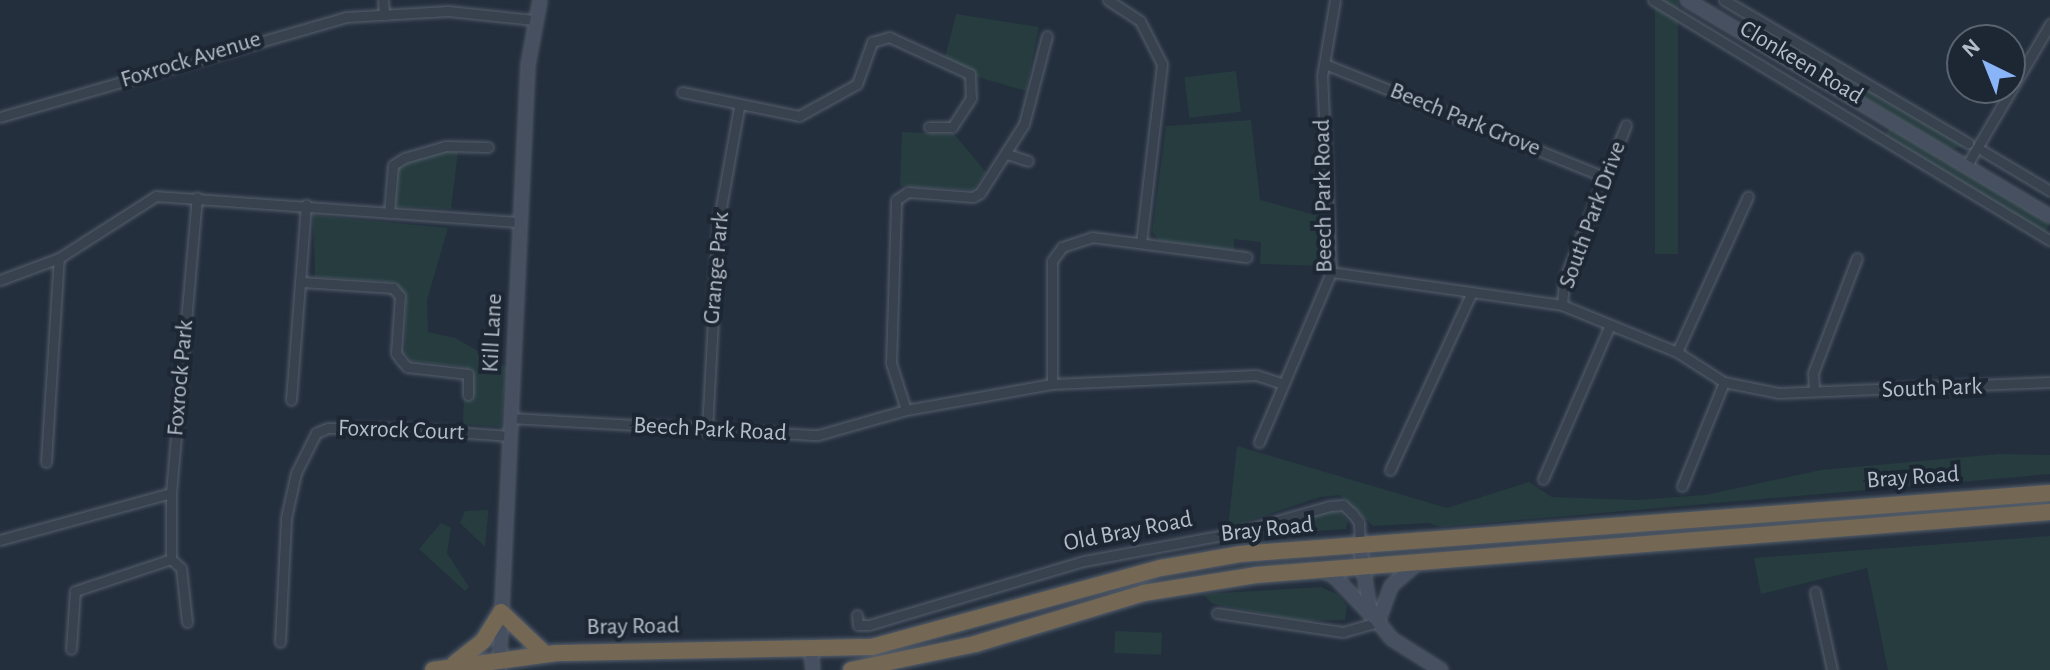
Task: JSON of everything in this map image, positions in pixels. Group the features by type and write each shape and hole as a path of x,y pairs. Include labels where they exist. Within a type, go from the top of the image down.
{"highway":[{"name":"Bray Road","path":"433,670 452,665 499,664 545,654 650,648 811,651 872,647 944,631 1161,568 1240,554 2050,493"},
{"name":"Bray Road","path":"851,670 975,644 1144,593 1318,570 1362,569 2050,512"},
{"path":"452,665 483,641 501,612 545,654"}],"main road":[{"name":"Kill Lane","path":"499,664 520,222 534,20 540,0"},
{"name":"Clonkeen Road","path":"1687,0 2050,216"},
{"name":"Old Bray Road","path":"1360,546 1362,569 1378,622"},
{"path":"1378,622 1391,586 1416,564"},
{"path":"1318,570 1334,576 1392,639 1435,668"},
{"path":"811,651 813,670"}],"street":[{"path":"383,0 384,15"},
{"path":"1108,0 1140,21 1162,64 1141,242"},
{"name":"Beech Park Road","path":"1259,442 1331,272 1325,64 1335,0"},
{"name":"Clonkeen Road","path":"1653,0 2050,240"},
{"name":"Clonkeen Road","path":"1724,0 1968,143"},
{"name":"Foxrock Avenue","path":"0,117 290,30 384,15 448,11 534,20"},
{"name":"Clonkeen Road","path":"1738,29 1746,12"},
{"path":"1967,165 2050,24"},
{"path":"906,410 891,363 896,200 908,192 973,197 1007,154 1032,104 1047,36"},
{"path":"682,92 739,107 799,116 857,84 872,42 889,37 970,74 971,98 952,127 929,127"},
{"name":"Beech Park Grove","path":"1325,64 1605,177"},
{"name":"Grange Park","path":"707,430 718,224 739,107"},
{"path":"1886,140 1896,123"},
{"name":"South Park Drive","path":"1562,305 1564,280 1626,125"},
{"path":"389,213 393,165 404,158 446,146 488,147"},
{"path":"1983,151 2050,191"},
{"path":"1007,154 1028,161"},
{"path":"0,280 59,258 156,196 520,222"},
{"path":"1677,352 1748,196"},
{"name":"Foxrock Park","path":"187,622 181,568 171,559 171,493 197,197"},
{"path":"291,400 306,205"},
{"path":"1052,384 1052,278 1057,252 1074,240 1092,237 1247,257"},
{"path":"46,462 59,258"},
{"path":"1814,391 1813,373 1857,258"},
{"name":"South Park","path":"1331,272 1562,305 1609,327 1677,352 1724,382 1778,393 2050,382"},
{"path":"302,282 393,288 400,296 396,353 407,367 468,374 468,395"},
{"path":"1390,470 1471,294"},
{"path":"1543,479 1609,327"},
{"name":"Beech Park Road","path":"510,418 818,435 906,410 1052,384 1256,375 1283,384"},
{"path":"1682,486 1724,382"},
{"name":"Foxrock Court","path":"280,642 286,518 296,473 316,433 328,428 414,429 510,436"},
{"path":"0,540 171,493"},
{"name":"Old Bray Road","path":"857,615 858,625 869,625 1084,561 1234,533 1330,506 1343,505 1359,522 1360,546"},
{"path":"71,649 75,591 171,559"},
{"path":"1815,592 1832,670"},
{"path":"1217,613 1343,632 1378,622"}],"green space":[{"path":"1655,0 1678,0 1678,254 1655,254"},
{"path":"956,14 1039,27 1026,91 978,77 945,58"},
{"path":"1748,21 1964,146 1951,149 1934,140 1746,26"},
{"path":"1236,71 1241,112 1189,118 1184,77"},
{"path":"1251,120 1260,200 1323,217 1326,266 1260,264 1261,242 1234,239 1234,251 1159,240 1152,232 1166,126"},
{"path":"1890,127 2050,223 2043,235 1883,139"},
{"path":"902,132 954,134 986,172 973,190 900,186"},
{"path":"431,151 458,152 451,209 399,207 393,201 394,172 401,163"},
{"path":"313,215 448,228 427,300 428,332 455,338 506,367 501,427 463,424 465,367 412,361 405,353 406,298 395,282 315,277"},
{"path":"1237,446 1447,508 1529,482 1552,497 1637,500 1705,495 1821,470 1999,454 2050,455 2050,474 1440,527 1429,523 1373,526 1340,495 1320,497 1228,528"},
{"path":"1332,507 1348,520 1346,529 1271,534 1264,530"},
{"path":"488,510 485,547 460,523 465,511"},
{"path":"441,523 451,528 447,553 469,587 465,591 419,549"},
{"path":"2050,536 2050,670 1888,670 1867,568 1761,594 1754,558"},
{"path":"1321,587 1339,595 1347,606 1345,620 1304,621 1213,604 1203,594"},
{"path":"1115,631 1162,633 1161,655 1114,653"}]}
